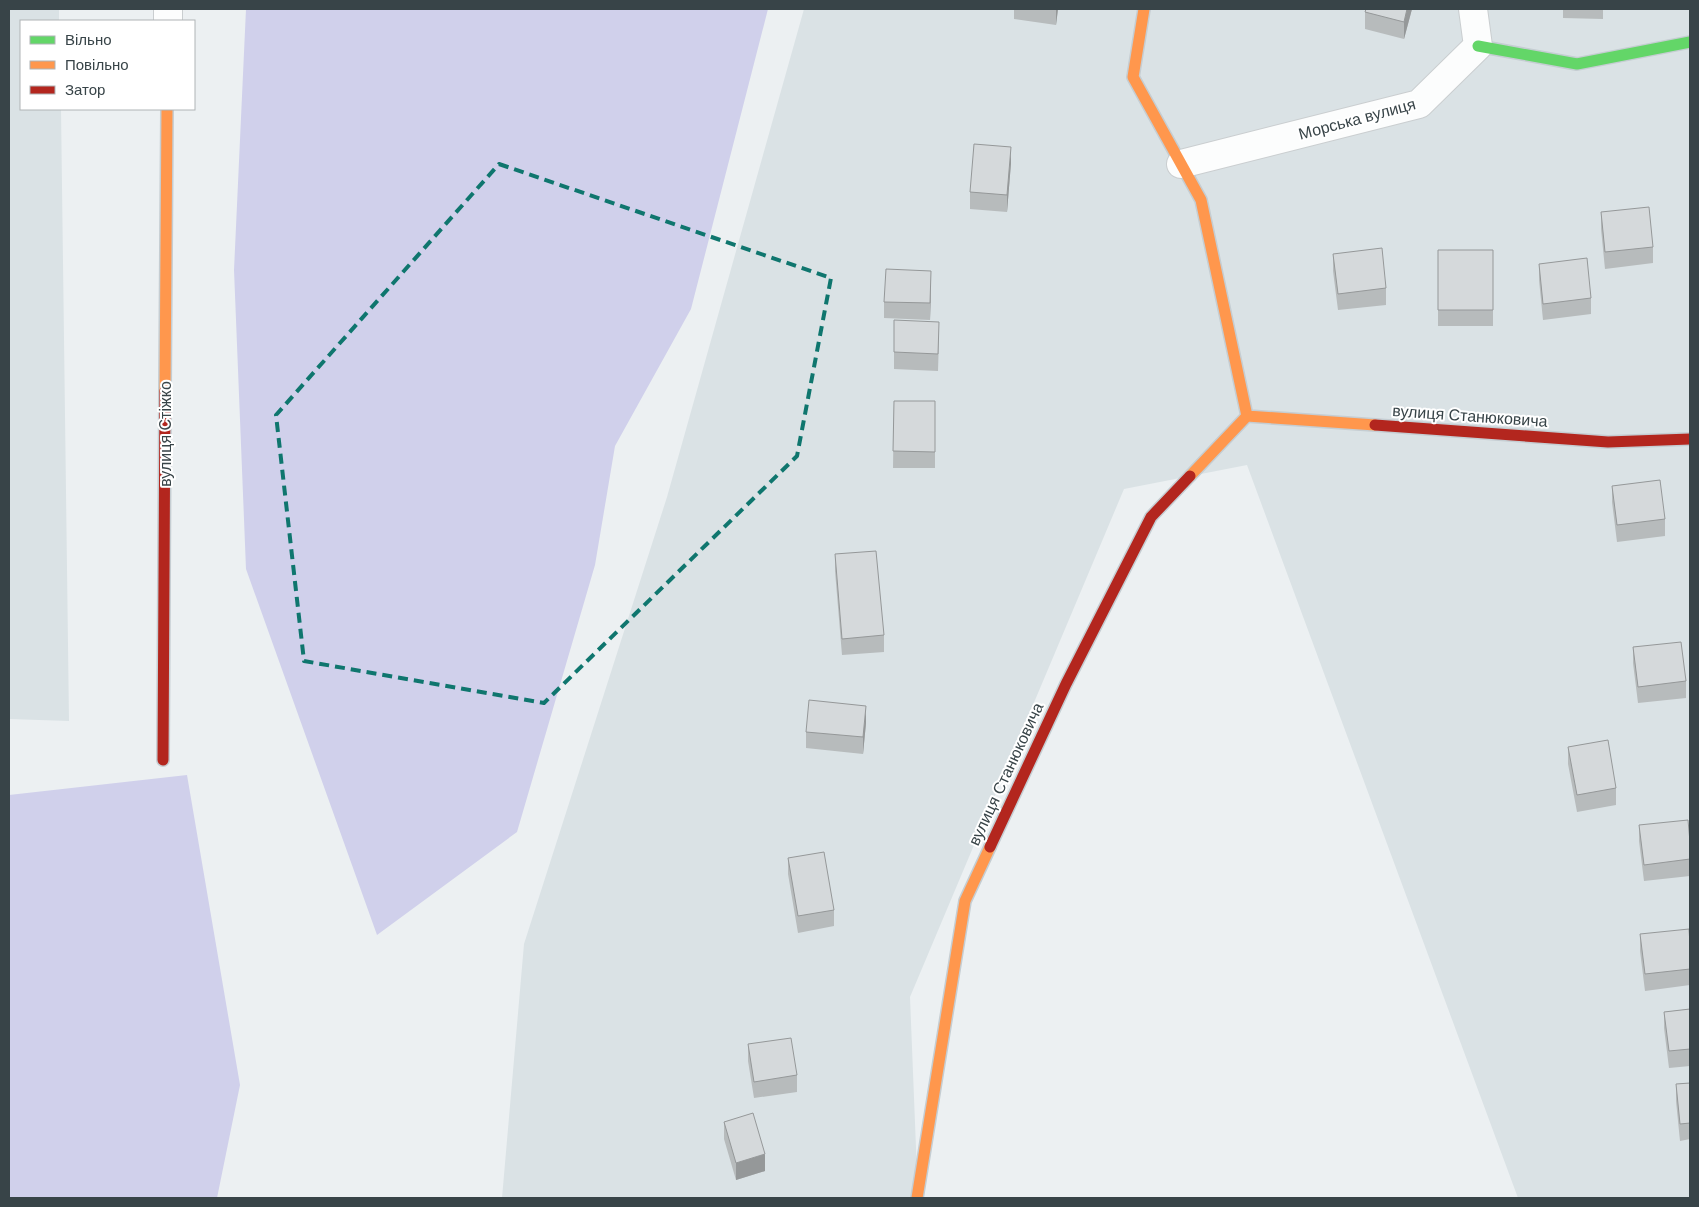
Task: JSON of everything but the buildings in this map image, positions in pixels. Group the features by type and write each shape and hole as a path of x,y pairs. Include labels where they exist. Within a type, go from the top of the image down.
{"street":[{"path":"1144,9 1133,77 1201,200 1247,416"},
{"path":"1473,9 1478,46 1577,64 1690,42"},
{"name":"Морська вулиця","path":"1181,164 1418,104 1478,46"},
{"name":"вулиця Стіжко","path":"163,760 167,110"},
{"name":"вулиця Станюковича","path":"917,1198 965,901 1066,684 1151,517 1247,416 1608,442 1690,439"}],"highlighted area":[{"path":"499,164 831,278 797,456 544,703 304,661 276,415"}],"shaded area":[{"path":"9,9 59,9 59,20 20,20 20,110 61,110 69,721 9,719"},
{"path":"246,9 768,9 691,309 615,446 595,565 517,832 377,935 246,569 234,270"},
{"path":"804,9 1690,9 1690,1198 1518,1198 1247,465 1124,489 910,997 918,1198 502,1198 524,944 667,497"},
{"path":"187,775 240,1085 217,1198 9,1198 9,795"}],"traffic: fast":[{"path":"1478,46 1577,64 1690,42"}],"traffic: slow":[{"path":"1144,9 1133,77 1201,200 1247,416"},
{"path":"165,391 167,110"},
{"path":"1190,476 1247,416 1375,425"},
{"path":"917,1198 965,901 990,847"}],"traffic: jam":[{"path":"163,760 165,391"},
{"path":"1375,425 1608,442 1690,439"},
{"path":"990,847 1066,684 1151,517 1190,476"}]}
